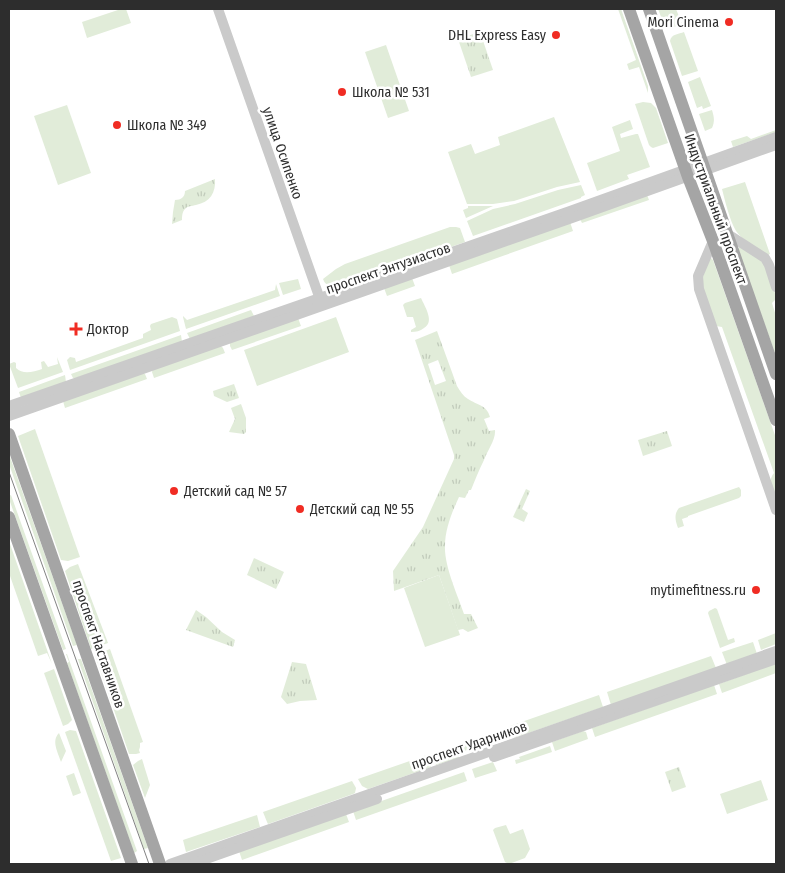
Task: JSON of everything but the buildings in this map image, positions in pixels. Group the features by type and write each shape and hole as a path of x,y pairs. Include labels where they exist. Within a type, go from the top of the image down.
{"main road":[{"name":"Индустриальный проспект","path":"629,9 686,173 713,241 776,420"},
{"name":"Индустриальный проспект","path":"649,9 776,374"},
{"name":"проспект Наставников","path":"9,434 160,864"},
{"path":"9,517 132,864"}],"street":[{"name":"улица Осипенко","path":"218,9 321,301"},
{"name":"проспект Энтузиастов","path":"9,416 579,208 686,173 776,137"},
{"name":"проспект Энтузиастов","path":"705,166 776,145"},
{"path":"726,233 765,258 776,287"},
{"path":"713,241 698,276 699,289 776,510"},
{"name":"проспект Энтузиастов","path":"9,406 321,301"},
{"name":"проспект Ударников","path":"170,864 776,651"},
{"name":"проспект Ударников","path":"192,864 776,659"}],"green space":[{"path":"126,9 131,23 87,38 82,22"},
{"path":"618,9 621,9 648,86 648,93 639,67 629,70 627,64 636,60"},
{"path":"658,9 676,9 682,24 671,28 665,27"},
{"path":"480,32 493,70 471,77 458,39"},
{"path":"684,32 698,71 682,76 670,41 674,36"},
{"path":"386,45 409,111 388,118 365,52"},
{"path":"700,77 711,106 703,109 702,106 697,108 688,82"},
{"path":"651,103 656,108 668,143 653,148 649,145 635,104"},
{"path":"67,105 91,173 58,185 34,116"},
{"path":"712,110 713,126 705,131 699,114"},
{"path":"554,117 580,182 557,187 514,201 493,204 467,204 448,152 471,144 475,154 500,145 498,137"},
{"path":"630,120 633,129 620,134 621,138 638,134 650,167 627,175 629,179 597,191 587,163 620,151 612,127"},
{"path":"776,130 776,132 733,147 731,141 747,136 751,139"},
{"path":"215,179 211,196 201,204 186,208 182,220 172,224 175,200 182,198 185,191"},
{"path":"745,182 770,254 768,255 739,235 728,211 722,189"},
{"path":"581,185 585,195 581,198 473,236 467,221 493,209"},
{"path":"647,195 649,200 582,223 580,219"},
{"path":"468,206 493,206 466,218 463,210 468,208"},
{"path":"570,222 573,231 452,274 449,265"},
{"path":"450,227 460,228 465,242 339,286 338,283 327,285 324,282 323,279 345,264"},
{"path":"739,247 760,259 767,269 776,296 772,303 776,316 776,356 738,250"},
{"path":"711,258 776,438 776,499 771,482 774,473 722,327 716,326 701,283 708,260"},
{"path":"412,278 415,286 387,296 384,288"},
{"path":"298,279 301,289 283,295 279,283"},
{"path":"276,284 280,296 186,329 183,316 187,320 275,290"},
{"path":"421,298 428,314 429,322 421,330 411,332 416,327 413,317 407,317 403,305"},
{"path":"251,310 254,316 190,339 187,333"},
{"path":"172,317 177,319 180,331 70,370 67,360 70,357 75,358 76,362 143,338 143,334 151,330 151,324"},
{"path":"336,317 349,352 257,386 244,350"},
{"path":"298,318 301,326 232,350 230,346 230,342"},
{"path":"437,331 457,386 466,398 487,410 490,417 484,419 489,431 495,430 493,442 471,490 469,490 465,498 459,497 456,503 449,521 445,540 447,563 464,614 471,614 478,628 468,632 463,629 458,630 439,575 394,591 393,571 423,527 454,459 415,340","holes":["438,360 446,381 435,385 428,364"]},
{"path":"181,335 182,342 76,378 73,378 71,374"},
{"path":"220,345 225,353 154,378 153,369"},
{"path":"57,357 63,372 18,388 9,364 14,362 19,370 32,372 42,369 41,362 44,361 48,367 58,364"},
{"path":"143,373 147,379 65,408 63,401"},
{"path":"65,375 66,382 21,398 19,392"},
{"path":"234,384 239,398 227,402 214,396 213,391"},
{"path":"241,404 246,418 246,432 244,434 229,432 235,419 231,408"},
{"path":"35,429 80,557 68,561 61,560 18,436"},
{"path":"667,431 672,446 643,456 638,440"},
{"path":"9,454 77,645 73,646 9,464"},
{"path":"739,487 741,496 739,498 688,516 682,519 684,526 678,528 676,513 679,508"},
{"path":"526,489 530,491 522,509 528,513 524,522 513,517"},
{"path":"11,495 66,649 63,650 9,499"},
{"path":"9,541 52,664 47,653 38,656 9,573"},
{"path":"254,558 284,572 276,589 247,575"},
{"path":"78,564 108,643 91,649 65,571"},
{"path":"439,575 460,635 425,647 404,588"},
{"path":"715,608 728,640 734,638 735,642 720,648 708,613"},
{"path":"196,610 222,632 235,640 233,647 186,630"},
{"path":"776,633 776,644 761,650 758,640"},
{"path":"753,642 757,654 727,665 722,652"},
{"path":"110,649 143,742 140,743 140,753 129,754 95,655"},
{"path":"75,651 78,659 81,659 148,848 144,849"},
{"path":"67,654 137,851 134,853 67,663 69,662"},
{"path":"711,656 716,668 611,705 607,692"},
{"path":"292,662 306,664 317,700 287,704 281,697"},
{"path":"776,663 776,673 722,693 719,684"},
{"path":"54,669 72,720 63,726 44,673"},
{"path":"714,685 717,694 595,737 592,728"},
{"path":"599,695 603,707 514,738 510,726"},
{"path":"70,730 76,731 121,858 111,861 65,732"},
{"path":"583,731 586,732 588,739 555,751 552,742"},
{"path":"59,733 66,751 61,762 55,743"},
{"path":"485,735 487,743 464,751 461,744"},
{"path":"455,746 459,758 436,765 432,754"},
{"path":"550,746 552,752 516,764 515,760 520,759 519,757"},
{"path":"427,755 431,767 368,789 362,786 358,779"},
{"path":"142,759 150,785 145,798 133,765"},
{"path":"493,762 497,771 475,778 472,769"},
{"path":"679,767 686,787 672,792 665,772"},
{"path":"464,772 467,781 356,820 353,811"},
{"path":"74,773 81,793 73,796 66,776"},
{"path":"761,780 768,800 727,814 720,794"},
{"path":"352,781 356,788 353,794 268,824 267,822 263,812"},
{"path":"346,814 349,822 242,860 239,851"},
{"path":"257,815 260,827 186,852 183,840"},
{"path":"506,825 510,834 523,829 530,849 525,858 509,864 505,862 493,830"}],"tram line":[{"path":"9,472 149,864"}],"place":[{"name":"Mori Cinema","path":"729,22"},
{"name":"DHL Express Easy","path":"556,35"},
{"name":"Школа № 531","path":"342,92"},
{"name":"Школа № 349","path":"117,125"},
{"name":"Доктор","path":"76,329"},
{"name":"Детский сад № 57","path":"174,491"},
{"name":"Детский сад № 55","path":"300,509"},
{"name":"mytimefitness.ru","path":"756,590"}]}
